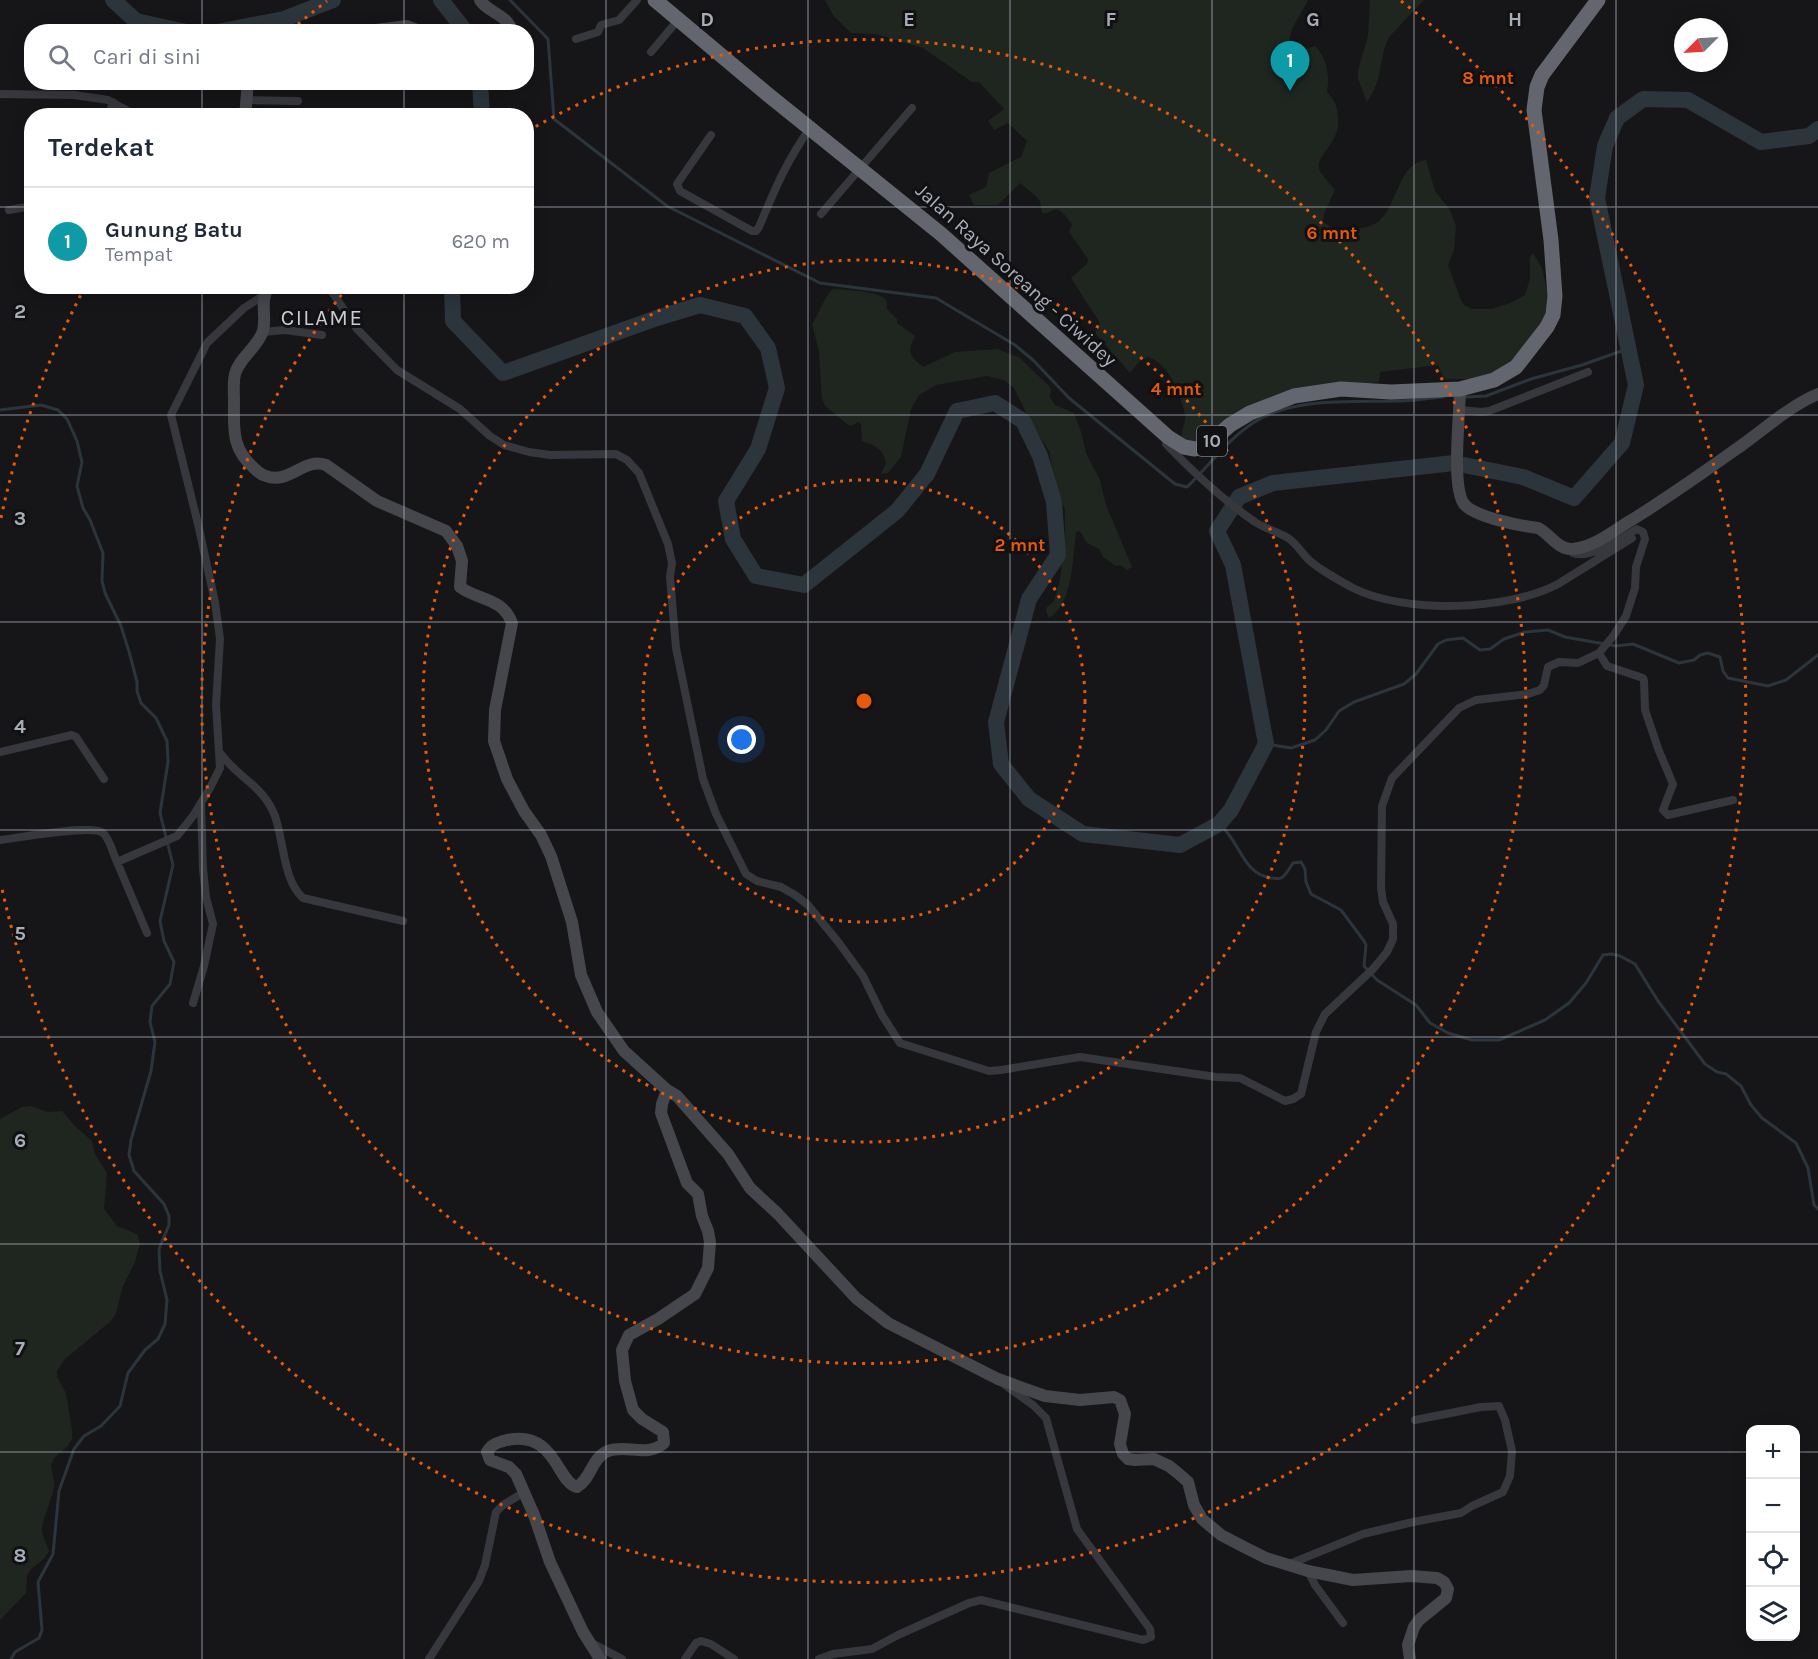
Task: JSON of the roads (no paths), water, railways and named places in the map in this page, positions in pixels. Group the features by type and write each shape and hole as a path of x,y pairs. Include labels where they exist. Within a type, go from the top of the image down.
{"highway":[{"name":"Jalan Raya Soreang - Ciwidey","path":"655,0 941,234 1168,437 1184,447 1195,449 1205,447 1230,425 1250,413 1269,404 1307,393 1341,389 1460,398 1516,367 1541,338 1553,315 1555,296 1551,240 1534,99 1542,75 1598,0"}],"street":[{"path":"480,0 483,5 509,24"},
{"path":"576,39 598,32 601,25 619,20 637,0"},
{"path":"651,52 678,20"},
{"path":"246,108 247,90"},
{"path":"0,94 74,95 113,102 123,108"},
{"path":"246,100 298,101"},
{"path":"111,108 113,102"},
{"path":"821,214 912,108"},
{"path":"711,135 677,184 678,188 705,207 756,231 777,182 810,128"},
{"path":"9,210 24,207"},
{"path":"117,862 177,836 201,803 220,768 216,705 220,639 215,602 171,415 207,343 244,308 263,294"},
{"path":"267,294 263,332 235,372 234,438 236,446 249,464 263,476 276,479 288,477 318,462 326,465 377,501 446,531 457,546 462,561 460,587 501,606 509,615 512,623 495,710 494,741 507,779 551,856 572,922 581,975 589,996 624,1051 667,1090 677,1096 722,1147 750,1188 872,1313 998,1379 1045,1396 1080,1400 1114,1397 1120,1400 1125,1414 1120,1443 1123,1454 1135,1461 1154,1459 1169,1466 1188,1482 1194,1505 1206,1524 1246,1548 1287,1565 1353,1580 1411,1576 1437,1578 1444,1582 1448,1589 1446,1598 1419,1620 1414,1627 1408,1645 1410,1659"},
{"path":"333,294 357,329 397,370 460,409 490,436 504,445 550,455 616,454 627,460 639,473 668,544 672,563 670,577 672,611 678,659 703,779 716,814 746,874 758,881 780,887 808,905 839,942 863,976 900,1043 989,1071 1080,1057 1216,1077 1240,1078 1281,1100 1289,1100 1301,1094 1316,1032 1324,1014 1370,972 1390,948 1394,932 1383,902 1381,888 1382,806 1392,778 1454,712 1465,704 1476,700 1528,694 1540,690 1545,682 1546,669 1551,664 1578,663 1599,653 1626,616 1635,588 1636,567 1645,538 1642,532 1637,530 1594,552 1578,555 1573,553 1572,549"},
{"path":"263,332 285,330 322,335"},
{"path":"1460,398 1482,412 1489,411 1588,372"},
{"path":"1460,398 1458,478 1464,503 1473,511 1519,525 1538,528 1545,531 1560,546 1572,549 1586,546 1646,512 1724,458 1786,411 1818,394"},
{"path":"1168,437 1166,444 1196,475 1256,523 1287,537 1297,544 1307,558 1351,587 1373,597 1424,606 1457,605 1500,601 1545,591 1590,566 1642,532"},
{"path":"1599,653 1606,666 1643,679 1645,710 1673,784 1663,810 1665,813 1668,815 1733,800"},
{"path":"0,752 72,735 76,737 104,779"},
{"path":"219,751 229,765 263,793 274,816 292,886 303,898 403,921"},
{"path":"193,1003 213,924 206,897 203,869 201,803"},
{"path":"0,840 72,830 98,830 105,835 147,933"},
{"path":"600,1659 588,1641 546,1551 534,1515 514,1470 489,1458 488,1450 493,1445 514,1439 537,1444 554,1459 569,1484 577,1487 584,1481 598,1457 626,1448 645,1452 664,1443 663,1432 642,1419 633,1410 625,1381 622,1350 629,1335 692,1297 705,1275 710,1260 708,1231 702,1216 698,1194 687,1183 662,1113 662,1104 667,1090"},
{"path":"819,1659 833,1654 872,1649 959,1607 981,1600 1143,1640 1151,1637 1150,1629 1077,1529 1046,1418 1033,1405 998,1379"},
{"path":"1287,1565 1363,1534 1461,1513 1504,1490 1510,1476 1512,1451 1505,1420 1499,1406 1481,1407 1415,1420"},
{"path":"429,1659 482,1575 496,1512 503,1504 524,1493"},
{"path":"1308,1571 1315,1585 1343,1623"},
{"path":"588,1641 621,1659"},
{"path":"685,1659 696,1643 701,1641 711,1644 734,1659"}],"waterway":[{"path":"113,0 136,21 150,24"},
{"path":"258,24 284,19 333,0"},
{"path":"441,0 460,24"},
{"path":"510,0 533,24"},
{"path":"534,25 548,39 554,119 667,206 820,283 936,298 1015,345 1033,360 1069,398 1175,484 1187,487 1226,445 1244,430 1268,415 1285,409 1322,403 1403,401 1443,397"},
{"path":"480,90 482,108"},
{"path":"452,294 453,321 503,373 700,305 745,316 768,348 777,388 758,449 726,501 733,539 756,576 804,585 897,511 927,474 957,411 995,403 1023,421 1040,456 1054,502 1058,555 1029,599 996,722 1001,764 1029,799 1083,834 1180,845 1219,824 1231,810 1266,744 1233,565 1217,531 1239,497 1273,483 1454,463 1523,477 1574,498 1622,443 1636,385 1597,198 1605,146 1617,118 1643,99 1688,100 1761,142 1809,136 1818,129"},
{"path":"1464,397 1486,396 1531,379 1582,365 1627,349"},
{"path":"0,410 41,405 58,410 67,419 77,441 82,462 77,486 83,508 103,553 102,581 105,593 121,626 141,703 156,718 167,741 168,762 160,813 173,865 160,921 164,941 174,962 170,984 152,1006 150,1022 155,1042 151,1071 131,1140 129,1155 134,1171 164,1204 169,1216 169,1225 159,1249 160,1271 167,1300 165,1324 158,1339 145,1350 128,1373 120,1406 101,1426 84,1436 74,1449 59,1491 53,1554 38,1582 42,1630 39,1638 15,1652 11,1659"},
{"path":"1266,744 1291,748 1315,740 1326,730 1339,711 1354,702 1404,684 1416,674 1438,644 1446,640 1463,638 1480,650 1490,649 1504,639 1525,632 1548,630 1565,637 1616,646 1633,644 1679,663 1694,660 1708,653 1720,657 1723,671 1728,678 1768,686 1786,680 1818,655"},
{"path":"1219,824 1232,839 1247,863 1261,875 1281,878 1293,863 1301,862 1311,894 1341,910 1364,941 1366,945 1364,966 1377,980 1416,1005 1430,1023 1448,1033 1472,1040 1499,1040 1545,1020 1569,1003 1586,983 1603,955 1620,956 1635,964 1658,1001 1705,1064 1717,1072 1726,1074 1741,1086 1751,1105 1762,1118 1796,1143 1808,1168 1814,1205 1818,1209"}],"place":[{"name":"Gunung Batu","path":"1290,91"}],"district":[{"name":"CILAME","path":"322,318"}]}
